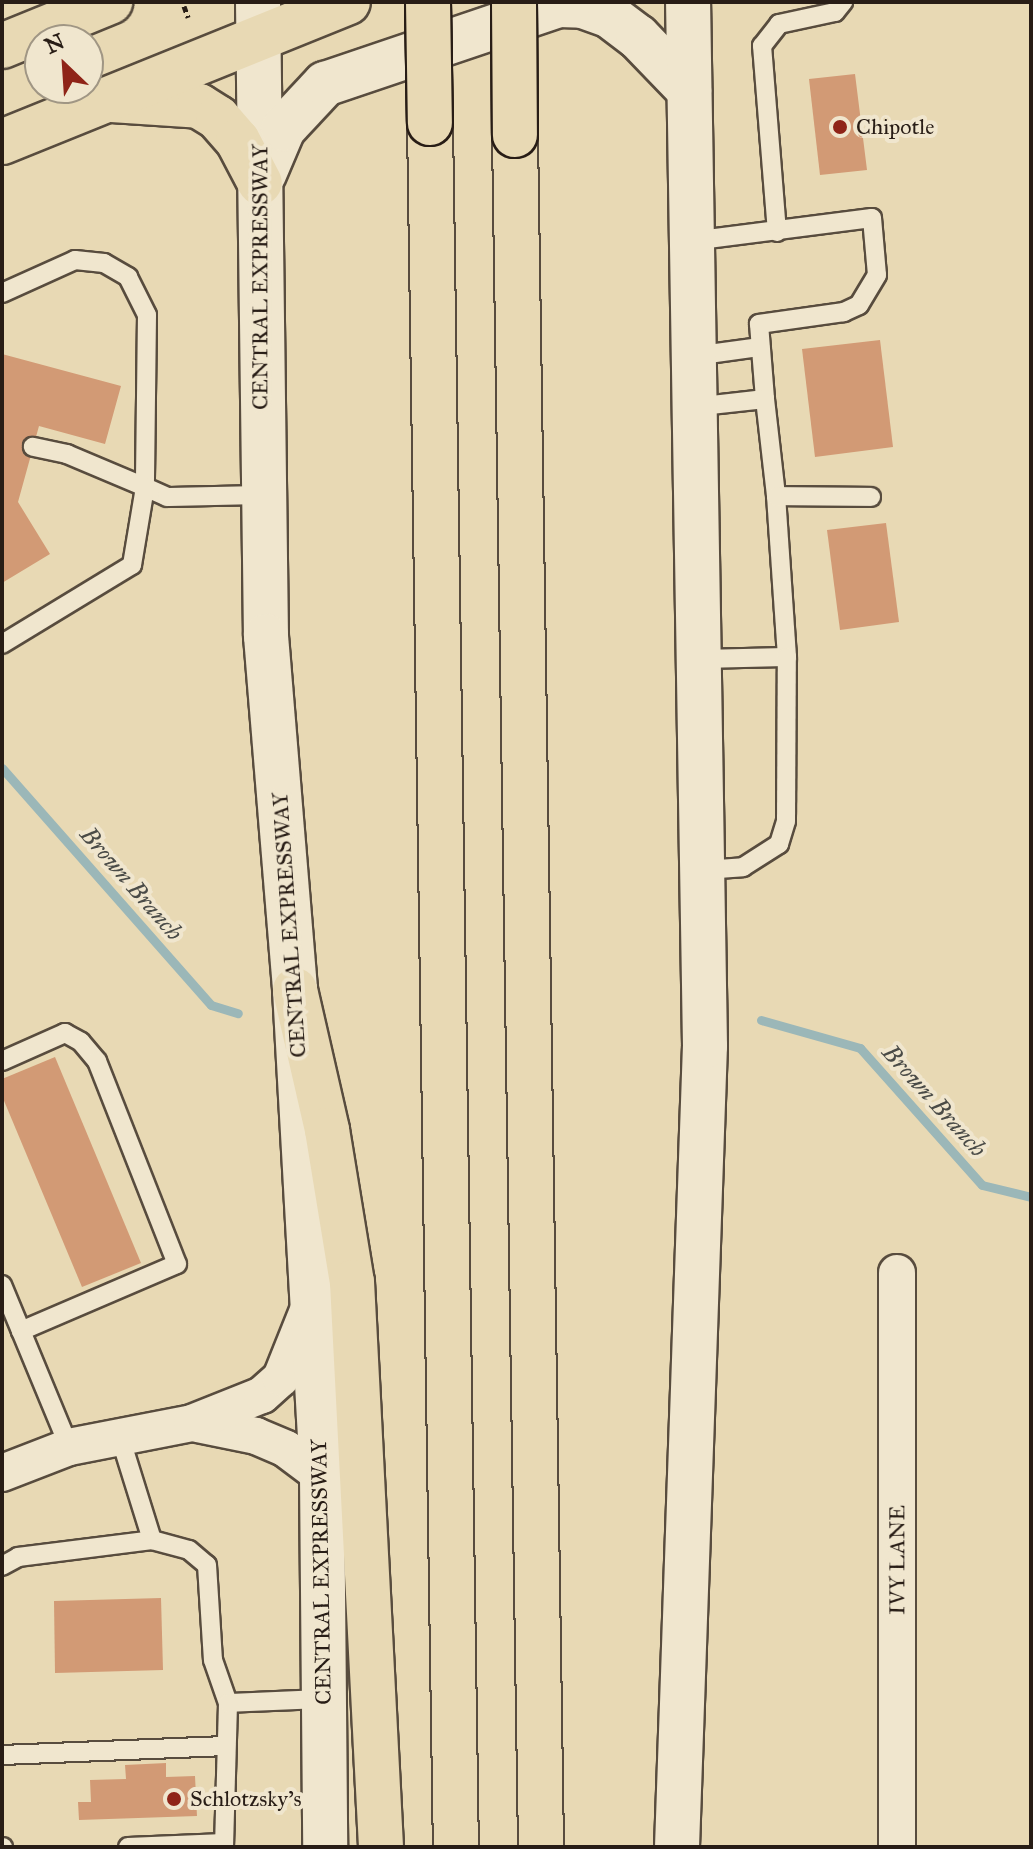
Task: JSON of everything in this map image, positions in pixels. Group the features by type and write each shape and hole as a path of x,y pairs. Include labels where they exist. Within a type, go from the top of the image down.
{"main road":[{"path":"6,42 110,2"},
{"path":"104,97 258,19 348,2"},
{"path":"428,2 456,1847"},
{"path":"514,2 541,1847"},
{"path":"677,1847 703,1190 704,870 688,2"},
{"path":"260,183 283,129 325,84 559,5 583,6 610,16 638,37 689,90"},
{"name":"CENTRAL EXPRESSWAY","path":"258,19 266,636 295,990 322,1476 325,1847"},
{"path":"104,100 199,106 218,118 238,141 260,183"},
{"path":"2,142 89,104"},
{"path":"295,990 327,1130 352,1282 381,1847"}],"street":[{"name":"IVY LANE","path":"897,1273 897,1847"},
{"path":"2,1473 69,1447 192,1423 235,1409 281,1378 311,1301"},
{"path":"192,1423 256,1436 286,1449 322,1476"}],"lane":[{"path":"777,232 762,46 779,24 835,12 843,2"},
{"path":"692,241 872,218 877,275 859,305 844,312 759,324 776,496 787,657 786,821 779,844 743,867 704,870"},
{"path":"2,293 75,260 104,263 128,277 147,315 145,487 132,565 2,644"},
{"path":"694,356 760,347"},
{"path":"694,407 765,399"},
{"path":"33,447 67,454 167,497 262,495"},
{"path":"776,496 871,497"},
{"path":"700,659 787,657"},
{"path":"2,1061 65,1033 81,1042 97,1061 177,1264 21,1331"},
{"path":"2,1285 69,1447"},
{"path":"120,1437 152,1540"},
{"path":"2,1566 18,1557 152,1540 189,1550 207,1565 213,1660 228,1703 224,1845 128,1847"},
{"path":"228,1703 324,1699"},
{"path":"2,1755 226,1746"}],"path":[{"path":"184,6 188,17"}],"building":[{"path":"855,74 867,170 820,175 809,79"},
{"path":"880,340 893,447 815,457 802,349"},
{"path":"2,354 121,386 105,444 39,426 18,502 50,554 2,583"},
{"path":"886,523 899,622 840,630 827,530"},
{"path":"55,1057 141,1263 82,1287 2,1096 2,1079"},
{"path":"161,1598 163,1670 55,1673 54,1601"},
{"path":"166,1763 166,1777 195,1776 197,1816 79,1820 78,1802 91,1802 90,1780 126,1779 125,1765"}],"waterway":[{"name":"Brown Branch","path":"2,768 211,1005 238,1013"},
{"name":"Brown Branch","path":"761,1020 860,1048 982,1185 1031,1197"}],"place":[{"name":"Chipotle","path":"840,127"},
{"name":"Schlotzsky's","path":"174,1799"}]}
